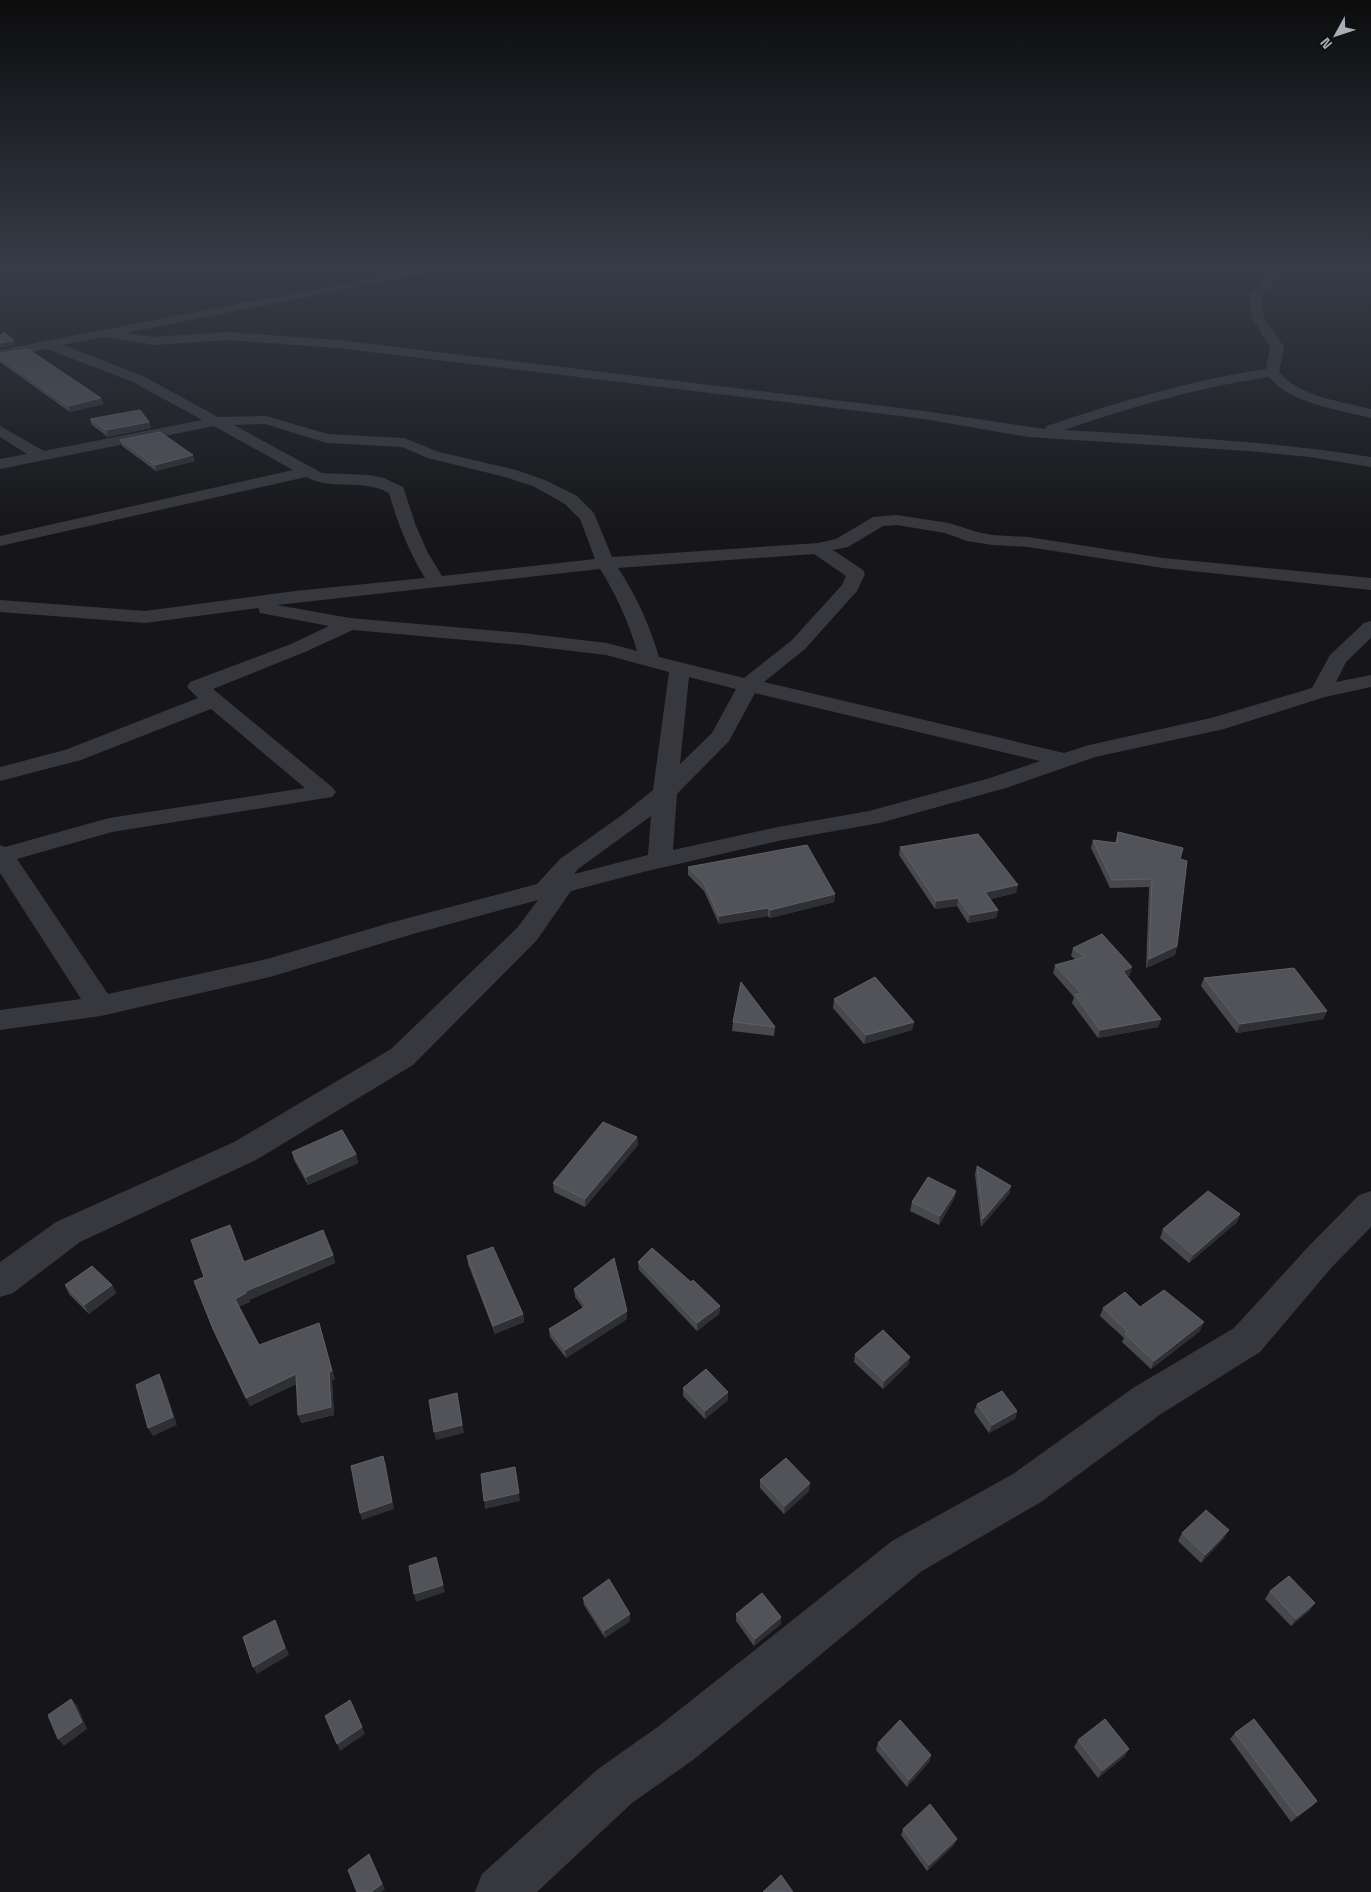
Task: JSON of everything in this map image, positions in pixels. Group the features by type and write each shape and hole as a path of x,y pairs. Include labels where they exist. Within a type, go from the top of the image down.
{"street":[{"path":"82,357 138,379 217,421 300,469 318,477 337,480 367,479 385,482 397,490 407,526 419,553 437,582"},
{"path":"448,357 924,415 1310,452 1371,462"},
{"path":"1272,372 1275,357"},
{"path":"1028,425 1062,427 1100,414 1220,380 1272,372"},
{"path":"1272,372 1282,384 1303,395 1371,414"},
{"path":"1045,418 1100,414"},
{"path":"0,464 217,421 266,420 309,444 350,440 404,443 434,455 510,473 539,483 571,500 588,517 605,562 618,582 642,632 650,660"},
{"path":"0,430 42,456"},
{"path":"300,469 309,444"},
{"path":"0,541 300,469"},
{"path":"0,606 145,618 240,604 605,562 818,548 842,543 880,521 897,520 949,528 992,540 1028,542 1162,563 1371,584"},
{"path":"0,1282 68,1232 245,1151 402,1056 528,934 552,890 569,864 631,820 664,792 722,736 749,684 798,646 850,587 856,574 818,548"},
{"path":"240,604 350,624 522,639 607,649 680,669 1065,760"},
{"path":"101,1006 0,855 109,825 324,792 198,687 298,648 350,624"},
{"path":"1320,692 1337,660 1371,627"},
{"path":"660,861 664,792 680,669"},
{"path":"0,1020 101,1006 270,968 403,928 660,861 778,834 870,818 998,783 1089,752 1216,724 1320,692 1371,682"},
{"path":"0,774 73,755 213,700"},
{"path":"500,1892 615,1786 676,1743 907,1556 1027,1488 1147,1401 1247,1340 1320,1257 1371,1205"}],"building":[{"path":"0,357 40,357 101,398 68,406"},
{"path":"140,410 149,422 106,430 90,419"},
{"path":"160,432 193,455 155,465 120,440"},
{"path":"1118,832 1183,848 1180,859 1187,861 1177,946 1149,959 1152,879 1112,880 1093,840 1117,843"},
{"path":"978,834 1018,885 985,892 998,910 970,915 958,898 936,901 900,847"},
{"path":"807,845 835,894 770,910 768,908 719,916 704,883 688,867"},
{"path":"1102,934 1132,967 1123,971 1161,1019 1100,1030 1075,995 1081,993 1055,965 1085,957 1073,948"},
{"path":"1294,968 1327,1011 1240,1024 1204,978"},
{"path":"875,977 914,1022 866,1035 834,999"},
{"path":"741,982 775,1027 733,1022"},
{"path":"603,1122 637,1137 585,1199 553,1183"},
{"path":"342,1130 356,1154 306,1177 292,1152"},
{"path":"977,1166 1011,1186 983,1219"},
{"path":"928,1177 956,1191 940,1216 912,1202"},
{"path":"1208,1191 1240,1214 1193,1255 1163,1229"},
{"path":"230,1225 244,1262 323,1230 333,1255 246,1291 246,1293 235,1299 259,1345 319,1323 332,1371 329,1372 331,1407 298,1415 296,1374 246,1398 213,1329 194,1281 204,1277 191,1240"},
{"path":"493,1247 523,1314 493,1326 467,1256"},
{"path":"652,1248 691,1282 693,1280 720,1306 697,1323 638,1262"},
{"path":"614,1258 627,1311 565,1350 549,1329 586,1306 574,1289"},
{"path":"92,1266 112,1285 84,1305 65,1285"},
{"path":"1164,1290 1204,1322 1154,1361 1125,1334 1128,1332 1103,1308 1125,1292 1140,1307"},
{"path":"883,1330 910,1357 884,1381 855,1354"},
{"path":"706,1369 728,1392 705,1411 683,1388"},
{"path":"159,1374 173,1417 148,1428 136,1385"},
{"path":"1002,1391 1017,1411 992,1425 977,1404"},
{"path":"457,1393 462,1425 434,1432 429,1400"},
{"path":"383,1456 392,1502 360,1513 351,1466"},
{"path":"786,1458 810,1483 785,1506 760,1480"},
{"path":"515,1467 519,1493 484,1501 481,1474"},
{"path":"1206,1510 1229,1530 1205,1555 1182,1533"},
{"path":"436,1557 443,1585 414,1594 409,1566"},
{"path":"1289,1576 1315,1603 1296,1619 1270,1591"},
{"path":"609,1579 630,1614 604,1631 583,1598"},
{"path":"762,1593 781,1617 755,1639 736,1614"},
{"path":"275,1620 285,1648 253,1667 243,1637"},
{"path":"71,1699 82,1722 58,1739 48,1715"},
{"path":"350,1700 362,1727 337,1744 325,1716"},
{"path":"1105,1719 1129,1749 1102,1771 1078,1740"},
{"path":"1254,1719 1317,1801 1297,1816 1235,1733"},
{"path":"900,1720 931,1755 909,1780 878,1743"},
{"path":"930,1804 957,1839 929,1865 903,1829"},
{"path":"369,1854 382,1884 371,1892 357,1892 348,1870"},
{"path":"781,1875 793,1892 763,1892"}]}
